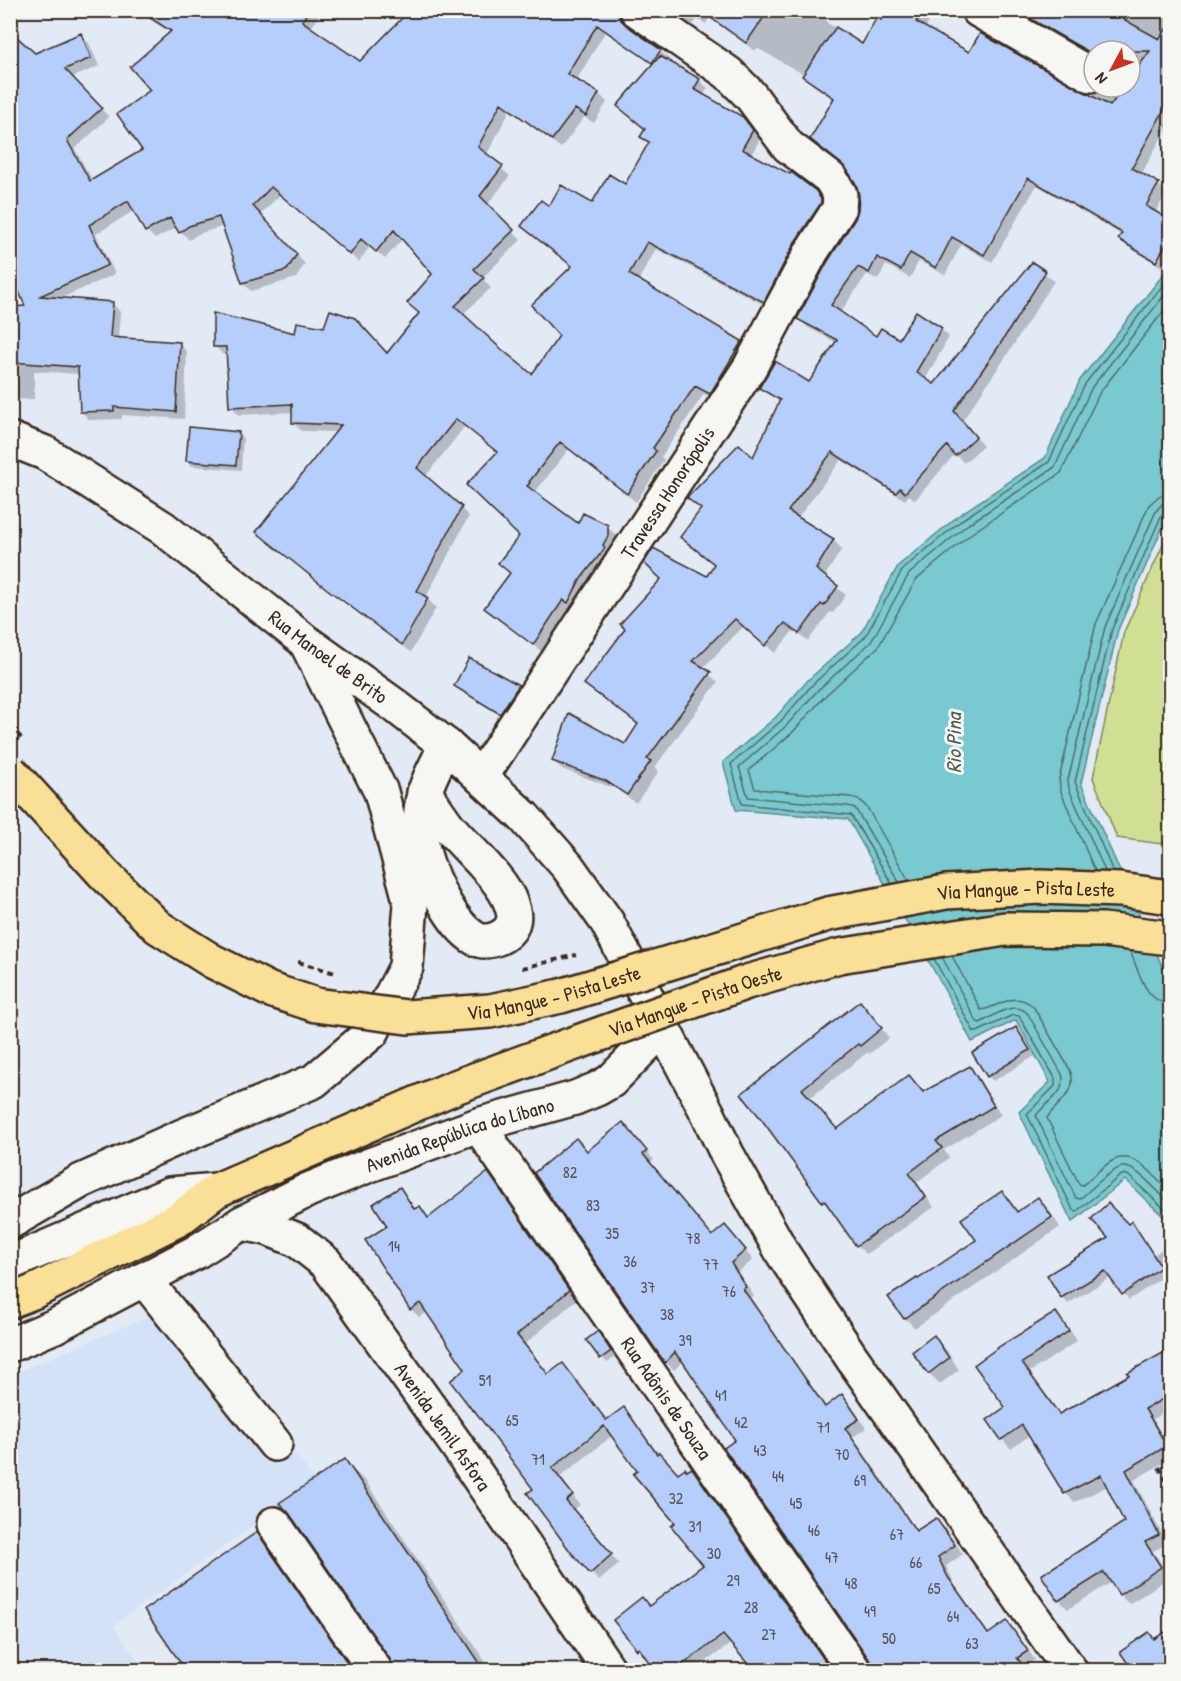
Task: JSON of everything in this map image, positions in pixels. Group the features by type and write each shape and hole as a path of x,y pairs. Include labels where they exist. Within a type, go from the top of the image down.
{"main road":[{"name":"Via Mangue - Pista Leste","path":"10,771 104,874 159,927 203,955 270,990 316,1005 407,1017 490,1011 561,996 828,914 946,892 1041,886 1120,890 1170,897"},
{"name":"Via Mangue - Pista Oeste","path":"231,1185 466,1083 747,982 839,956 1005,929 1103,930 1170,938"},
{"path":"10,1301 33,1292 179,1219 231,1185"}],"street":[{"name":"Travessa Honorópolis","path":"481,777 750,367 812,251 836,214 841,199 830,178 788,146 750,95 728,74 637,10"},
{"path":"978,10 1082,70"},
{"name":"Rua Manoel de Brito","path":"10,439 45,453 163,528 306,642 446,745 524,817 568,867 608,922 727,1154 783,1254 852,1358 1070,1671"},
{"path":"10,1222 81,1181 314,1081 372,1032 406,967 411,904 381,792 306,642"},
{"path":"424,792 446,745"},
{"name":"Avenida República do Líbano","path":"10,1345 55,1326 196,1252 242,1223 308,1190 478,1125 575,1098 597,1089 611,1081 663,1028"},
{"name":"Rua Adônis de Souza","path":"478,1125 854,1671"},
{"path":"10,1263 170,1194 231,1185"},
{"name":"Avenida Jemil Asfora","path":"242,1223 267,1228 297,1240 326,1263 458,1447 609,1671"},
{"path":"144,1279 275,1444"},
{"path":"274,1524 375,1671"}],"path":[{"path":"1159,1467 1170,1487"}],"shaded area":[{"path":"185,1301 315,1481 113,1626 145,1670 11,1670 10,1375"}],"green space":[{"path":"1170,529 1170,845 1117,838 1093,778 1124,632"}],"water":[{"name":"Rio Pina","path":"1170,266 1170,510 1118,630 1081,783 1170,984 1170,1220 1166,1219 1125,1180 1072,1222 1019,1112 1050,1082 1016,1020 972,1042 848,819 736,810 723,762 776,717 808,680 861,633 898,566 959,515 1045,458 1080,380"}],"building":[{"path":"138,10 309,10 302,21 360,61 410,10 619,10 620,19 626,25 661,50 652,63 597,25 567,74 599,93 586,116 575,109 552,140 501,103 478,147 503,166 480,196 514,230 474,269 484,278 455,306 532,374 559,336 531,305 572,266 521,226 541,200 549,206 561,185 592,203 609,174 625,184 649,142 640,137 645,129 617,106 660,56 700,79 694,89 743,117 753,130 742,149 790,174 791,172 816,191 821,199 821,203 795,242 764,302 647,242 629,274 742,341 710,394 695,386 653,448 656,451 627,494 560,442 529,482 527,486 578,523 583,513 608,525 608,536 603,545 605,548 580,580 568,603 563,600 533,645 484,608 510,573 498,563 519,536 466,485 497,452 456,419 417,468 462,507 417,591 428,598 402,645 256,532 341,425 292,423 292,404 229,407 226,347 213,347 213,313 295,333 297,322 324,327 330,310 355,318 387,353 419,313 407,303 432,274 394,230 376,252 361,239 350,255 271,187 253,206 297,254 287,270 242,283 219,217 189,226 179,233 170,218 145,232 128,201 89,225 108,265 40,296 113,302 110,337 180,342 176,412 114,407 114,411 80,412 78,367 10,362 10,307 25,306 10,270 10,31 35,53 81,33 91,58 65,69 102,108 67,140 90,181 142,150 117,114 150,90 130,67 171,31"},
{"path":"671,10 689,10 683,19"},
{"path":"700,10 769,10 746,43"},
{"path":"886,10 923,10 916,22 969,52 980,33 1082,90 1082,99 1098,99 1110,106 1115,99 1142,99 1142,62 1150,51 1142,51 1142,39 1082,39 1082,48 1024,15 1027,10 1107,10 1159,39 1170,24 1170,99 1132,168 1159,183 1146,206 1170,220 1170,237 1156,262 1118,239 1122,233 1028,178 984,255 952,237 936,268 910,253 901,270 877,257 869,273 858,267 831,305 876,336 881,328 899,339 916,311 942,328 916,372 934,384 1032,262 1046,271 999,346 954,411 976,437 955,456 947,446 905,493 900,488 896,493 832,452 788,511 834,539 816,569 838,586 824,606 821,604 799,634 785,623 765,646 735,619 693,661 711,672 647,759 651,761 627,795 606,781 552,761 569,713 625,744 638,724 584,684 625,629 620,624 661,579 644,563 653,548 707,576 714,564 680,537 701,509 687,498 739,444 753,457 780,400 759,388 775,361 809,382 837,340 797,319 828,261 855,219 859,195 856,184 846,168 810,139 834,98 802,76 836,27 862,44 877,17 881,20"},
{"path":"189,427 239,432 236,465 186,461"},
{"path":"469,658 519,685 500,714 454,686"},
{"path":"860,1001 882,1028 860,1046 858,1044 802,1089 837,1129 909,1075 923,1092 970,1066 994,1106 936,1141 942,1148 909,1173 926,1197 856,1246 824,1200 822,1202 741,1094"},
{"path":"1016,1027 1030,1050 987,1077 972,1053"},
{"path":"623,1122 647,1151 643,1154 712,1236 725,1225 746,1250 731,1263 746,1287 743,1289 825,1407 842,1394 859,1419 845,1428 916,1531 936,1518 955,1545 938,1557 948,1577 988,1634 1007,1621 1028,1651 1017,1658 1028,1671 872,1671 869,1659 724,1448 735,1440 681,1359 675,1352 665,1363 534,1173 576,1138 587,1151"},
{"path":"488,1172 569,1290 517,1335 548,1374 563,1363 606,1420 624,1407 657,1454 659,1452 678,1473 685,1468 687,1471 692,1468 832,1671 754,1671 723,1635 674,1671 655,1671 639,1648 637,1650 613,1620 642,1597 649,1606 703,1565 671,1526 675,1523 633,1474 637,1471 604,1426 552,1468 573,1495 566,1501 612,1554 590,1574 527,1493 533,1489 450,1381 465,1369 420,1303 410,1310 365,1240 387,1226 373,1204 400,1187 414,1209 420,1206 428,1218"},
{"path":"1002,1191 1017,1212 1038,1197 1052,1217 904,1319 888,1297 976,1240 961,1219"},
{"path":"1108,1203 1128,1224 1132,1221 1161,1267 1122,1295 1105,1271 1061,1298 1047,1275 1108,1238 1091,1219"},
{"path":"1056,1312 1069,1331 1022,1363 1059,1414 1170,1349 1170,1395 1145,1409 1167,1446 1126,1470 1159,1535 1145,1542 1161,1567 1119,1595 1104,1572 1058,1601 1041,1575 1124,1522 1101,1475 1064,1494 1022,1425 1001,1440 987,1420 1005,1407 974,1365 1000,1346"},
{"path":"598,1331 611,1351 600,1359 586,1340"},
{"path":"934,1335 949,1358 928,1374 912,1352"},
{"path":"345,1459 485,1671 393,1671 390,1659 289,1513 279,1503"},
{"path":"257,1532 353,1671 186,1671 144,1610"},
{"path":"1170,1629 1170,1671 1133,1671 1120,1652 1149,1632 1154,1639"}]}
